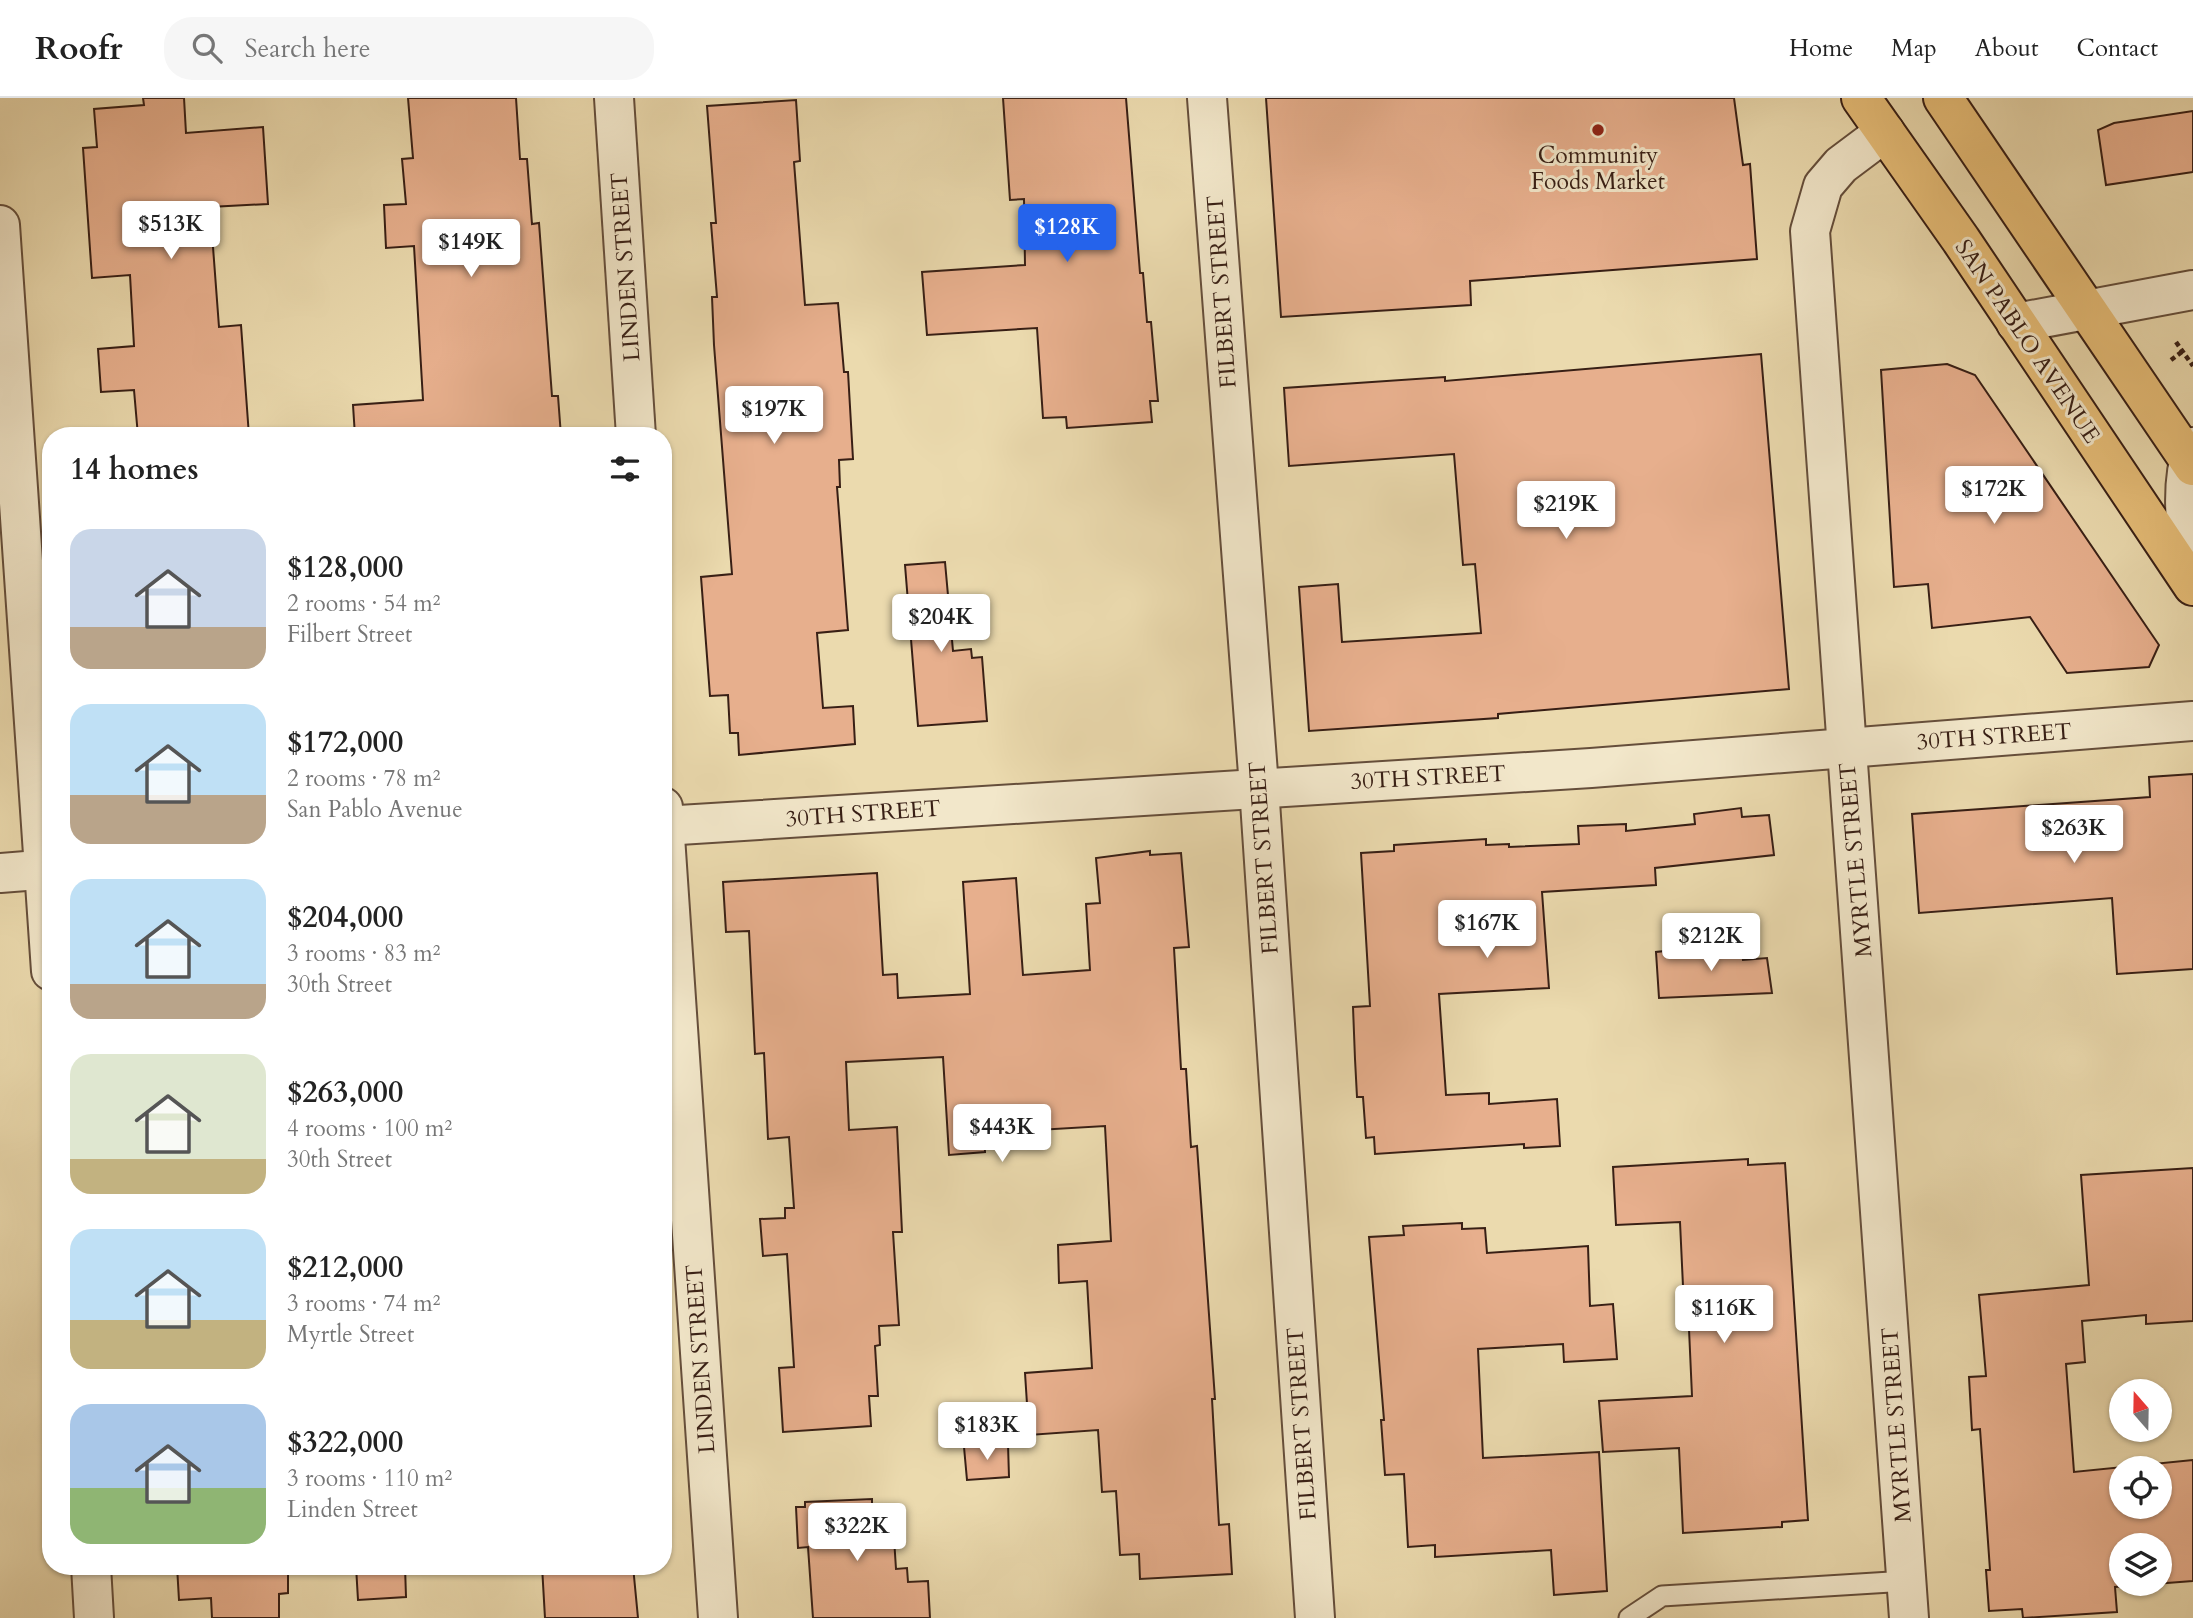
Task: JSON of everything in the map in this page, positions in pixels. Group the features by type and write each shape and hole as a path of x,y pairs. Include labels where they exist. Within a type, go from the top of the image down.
{"main road":[{"name":"SAN PABLO AVENUE","path":"1861,98 2017,323 2193,585"},
{"path":"1943,98 2191,458"}],"street":[{"name":"LINDEN STREET","path":"614,98 635,427"},
{"name":"FILBERT STREET","path":"1207,98 1259,787 1315,1618"},
{"name":"MYRTLE STREET","path":"1885,132 1841,165 1823,186 1810,232 1908,1600"},
{"path":"0,225 42,800"},
{"path":"2017,323 2193,290"},
{"path":"2191,458 2186,515 2193,585"},
{"name":"30TH STREET","path":"672,820 1591,768 2193,721"},
{"path":"0,873 42,869"},
{"name":"LINDEN STREET","path":"672,938 718,1618"},
{"path":"92,1575 94,1618"}],"lane":[{"path":"1629,1618 1662,1596 1908,1600"}],"path":[{"path":"2176,342 2193,366"},
{"path":"2171,360 2183,351"}],"building":[{"path":"143,98 184,98 186,133 263,127 268,204 210,207 219,327 241,325 248,427 137,427 134,390 101,392 98,349 134,346 130,275 92,278 83,148 97,147 94,109 144,105"},
{"path":"408,98 516,98 520,159 527,159 532,224 539,223 552,396 558,396 560,427 354,427 353,405 423,400 414,246 386,248 384,205 406,204 402,159 413,158"},
{"path":"1003,98 1126,98 1140,273 1143,273 1147,322 1151,322 1158,401 1150,401 1152,422 1067,428 1066,417 1043,418 1037,328 927,335 922,272 1025,265 1024,199 1010,200"},
{"path":"1266,98 1734,98 1743,165 1750,164 1757,259 1470,281 1471,305 1281,317"},
{"path":"796,100 800,161 794,162 805,305 838,303 844,372 848,372 853,459 839,460 840,487 837,487 848,630 817,633 823,708 853,706 855,744 739,755 738,733 730,733 728,695 710,696 701,577 732,574 714,345 712,297 717,297 711,223 716,223 707,106"},
{"path":"2193,111 2193,172 2106,185 2098,130 2114,123"},
{"path":"1761,354 1789,689 1498,714 1498,718 1309,731 1299,587 1338,584 1342,642 1481,633 1475,564 1463,565 1454,454 1289,466 1284,388 1445,377 1445,381"},
{"path":"1947,364 1975,375 2159,645 2149,667 2067,673 2030,617 1932,628 1928,584 1894,587 1881,370"},
{"path":"945,562 953,651 971,649 972,658 982,657 987,721 918,726 905,565"},
{"path":"2193,774 2193,969 2117,974 2112,898 1919,913 1912,814 2150,797 2149,777"},
{"path":"1741,808 1742,817 1769,815 1774,855 1655,868 1656,885 1542,892 1549,988 1439,994 1446,1095 1489,1093 1489,1104 1557,1099 1560,1146 1524,1148 1524,1144 1375,1154 1374,1137 1366,1138 1363,1097 1357,1097 1355,1059 1353,1007 1370,1006 1361,853 1394,851 1394,845 1486,839 1486,845 1509,844 1509,847 1579,844 1578,826 1626,824 1626,831 1695,824 1694,814"},
{"path":"1150,851 1150,855 1181,853 1189,947 1174,948 1181,1069 1186,1069 1191,1147 1197,1146 1215,1399 1212,1399 1219,1525 1229,1524 1232,1574 1140,1579 1139,1554 1120,1555 1116,1491 1102,1492 1098,1430 1029,1435 1025,1373 1092,1368 1087,1281 1059,1283 1058,1245 1111,1241 1105,1126 984,1133 985,1152 949,1155 943,1057 846,1062 849,1130 897,1127 902,1232 893,1232 899,1325 879,1326 880,1345 875,1346 878,1396 869,1396 871,1426 783,1432 779,1368 794,1367 787,1254 763,1256 760,1219 785,1218 785,1208 794,1208 789,1137 768,1139 764,1053 755,1054 749,931 726,932 723,882 877,873 883,975 897,974 898,998 970,994 963,882 1016,878 1023,975 1090,970 1086,904 1100,903 1096,858"},
{"path":"1741,943 1743,960 1767,958 1772,993 1659,998 1656,952"},
{"path":"1748,1159 1748,1165 1785,1163 1808,1520 1782,1522 1782,1527 1683,1533 1679,1448 1603,1452 1599,1401 1692,1396 1689,1329 1685,1329 1680,1222 1616,1225 1613,1167"},
{"path":"2193,1168 2193,1321 2146,1324 2146,1315 2082,1321 2085,1362 2066,1364 2074,1472 2109,1468 2109,1519 2172,1519 2172,1462 2193,1460 2193,1581 2172,1583 2172,1533 2109,1533 2109,1596 2116,1596 2117,1612 2023,1618 2022,1609 1989,1611 1986,1570 1990,1570 1980,1429 1972,1430 1969,1377 1986,1376 1979,1295 2089,1285 2081,1175"},
{"path":"1462,1223 1462,1229 1485,1228 1487,1253 1588,1246 1590,1306 1613,1304 1617,1359 1564,1362 1563,1344 1478,1349 1483,1458 1599,1452 1607,1591 1554,1595 1551,1550 1435,1557 1435,1545 1408,1547 1404,1474 1385,1475 1381,1420 1384,1420 1369,1237 1404,1235 1403,1226"},
{"path":"1008,1444 1009,1477 967,1480 964,1447"},
{"path":"872,1499 872,1507 892,1507 896,1569 907,1568 908,1582 928,1581 930,1618 813,1618 808,1547 798,1548 796,1507 805,1507 805,1502"},
{"path":"178,1575 288,1575 288,1593 279,1594 279,1618 212,1618 211,1598 179,1600"},
{"path":"357,1575 405,1575 406,1597 358,1600"},
{"path":"543,1575 634,1575 638,1618 545,1618"}],"place":[{"name":"Community Foods Market","path":"1598,130"}]}
